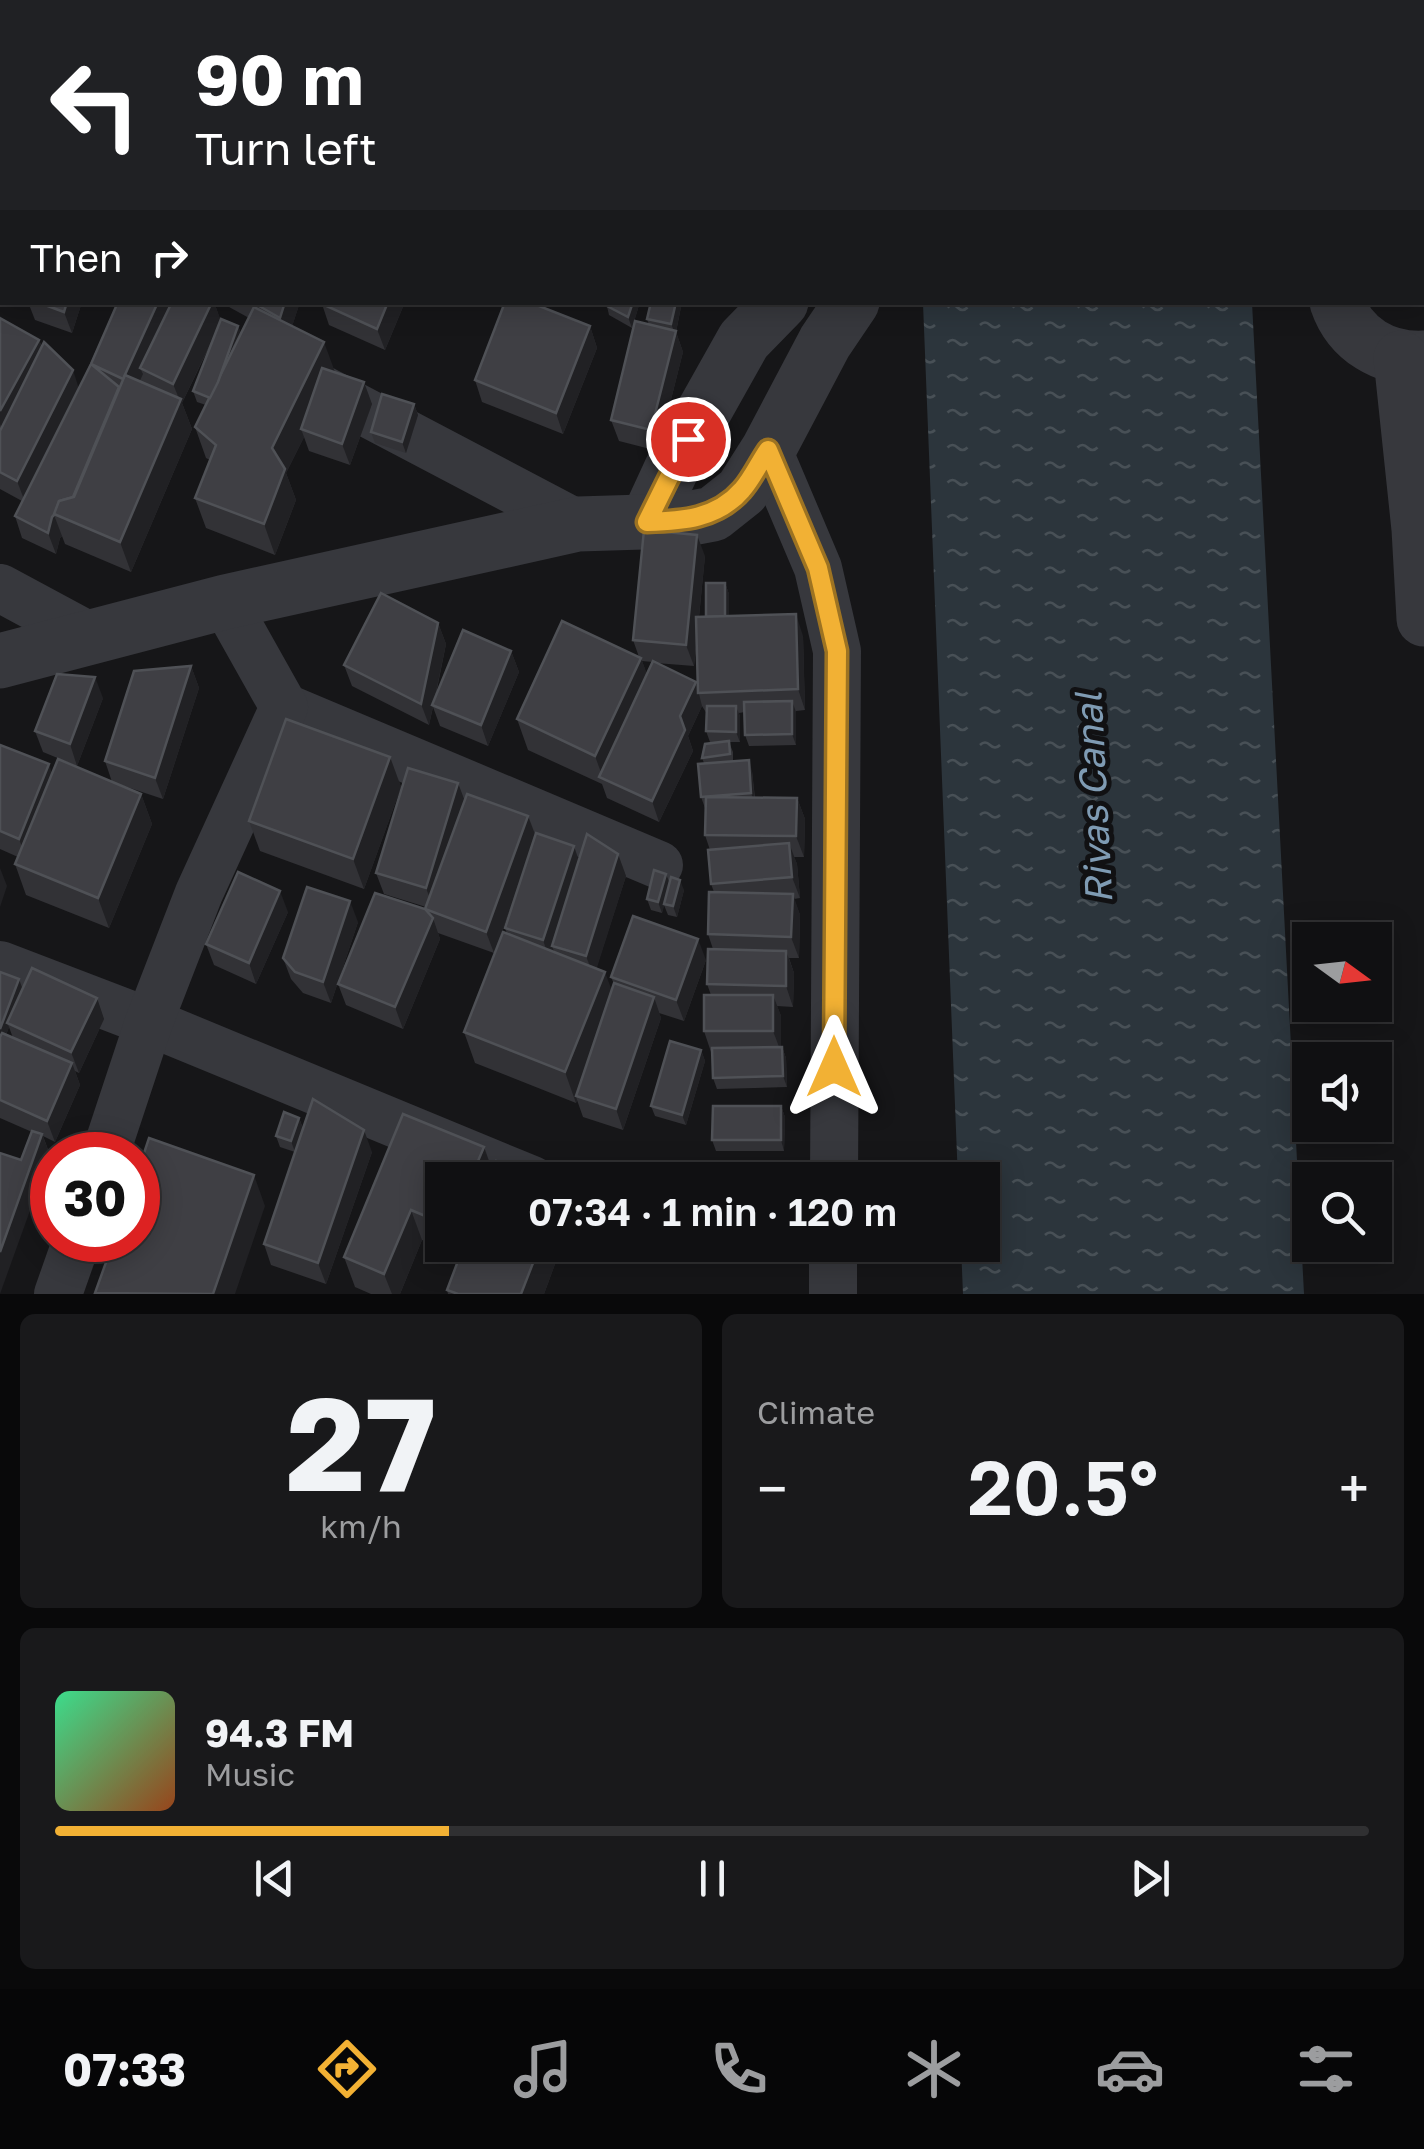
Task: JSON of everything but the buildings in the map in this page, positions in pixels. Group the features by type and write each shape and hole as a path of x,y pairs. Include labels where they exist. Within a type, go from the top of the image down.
{"street":[{"path":"647,522 744,340 777,305"},
{"path":"0,661 224,602 578,524 676,521 713,514 742,491 825,342 850,305"},
{"path":"1338,305 1356,334 1377,350 1412,358 1424,619"},
{"path":"281,367 578,524"},
{"path":"768,450 818,568 837,651 834,1162"},
{"path":"0,588 92,637"},
{"path":"224,602 284,707 659,865"},
{"path":"113,1132 199,893 284,707"},
{"path":"0,965 150,1022 488,1162"},
{"path":"58,1294 69,1262"},
{"path":"833,1262 833,1294"}],"water":[{"name":"Rivas Canal","path":"923,305 1252,305 1292,1065 1292,1142 1296,1142 1297,1162 1292,1162 1292,1262 1302,1262 1304,1294 963,1294 962,1262 1000,1262 1000,1162 957,1162"}],"route":[{"path":"688,439 647,522 713,514 742,491 768,450 818,568 837,651 834,1067"}]}
